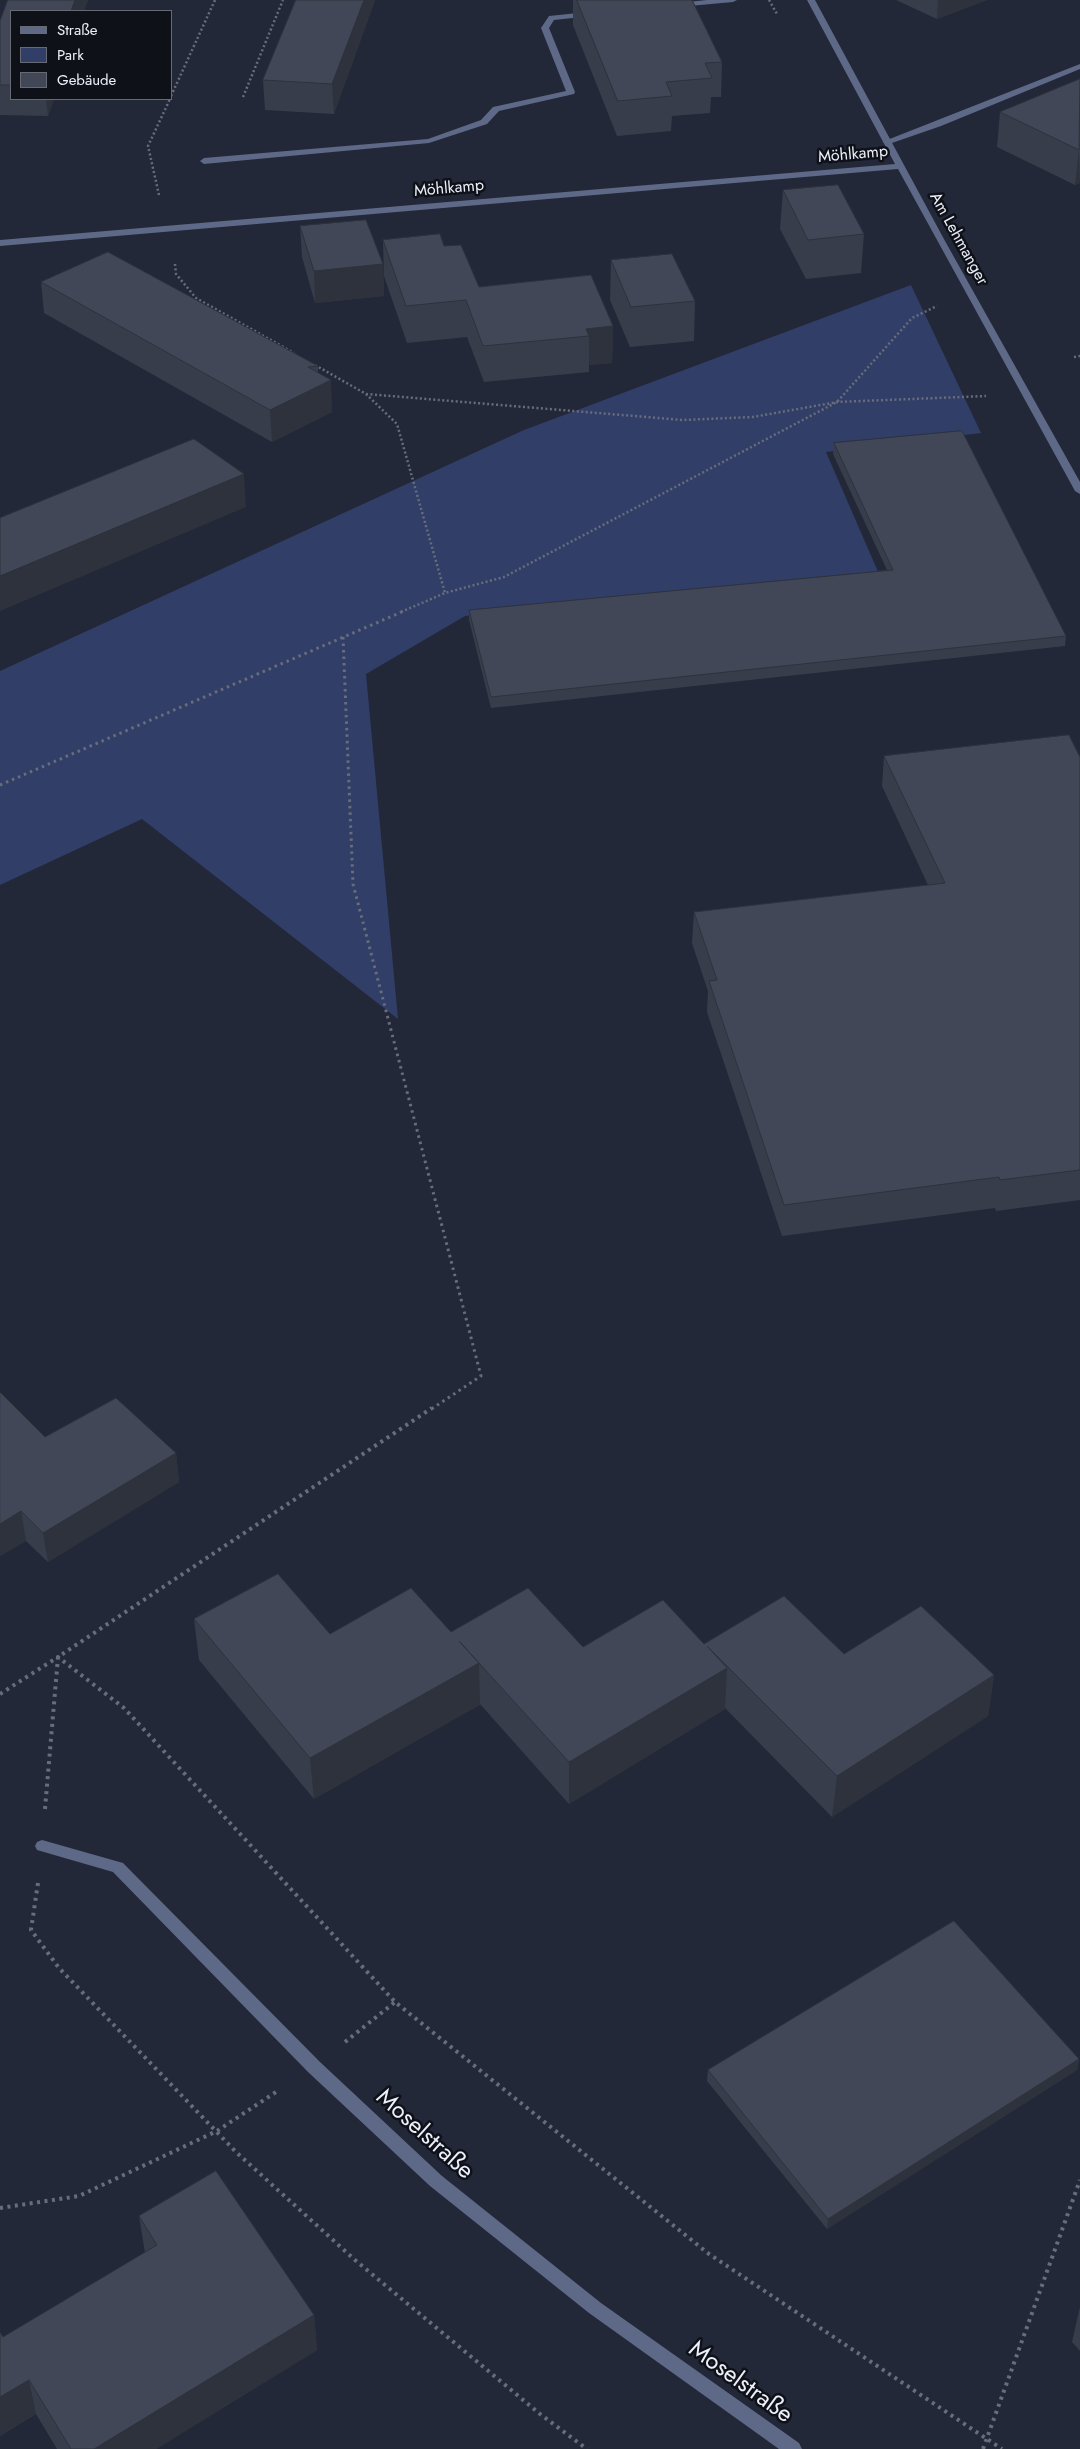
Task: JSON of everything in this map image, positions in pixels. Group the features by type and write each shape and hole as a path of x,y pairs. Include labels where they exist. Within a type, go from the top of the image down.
{"street":[{"path":"666,7 733,0"},
{"name":"Am Lehmanger","path":"811,0 886,142 1080,491"},
{"path":"204,161 429,141 484,122 496,109 571,92 545,28 552,18 599,13"},
{"path":"886,142 938,124 1080,66"},
{"name":"Möhlkamp","path":"0,243 901,166"},
{"name":"Moselstraße","path":"42,1846 118,1868 314,2067 436,2181 588,2302 792,2449"}],"path":[{"path":"172,95 215,0"},
{"path":"243,97 283,0"},
{"path":"769,0 778,18"},
{"path":"170,100 148,146 169,229 176,274 196,298 298,356"},
{"path":"0,784 445,593 504,577 836,402 912,318 969,290"},
{"path":"1074,357 1080,356"},
{"path":"315,365 366,394 397,424 445,593"},
{"path":"366,394 683,420 753,417 836,402 1026,395"},
{"path":"0,1694 481,1376 353,884 343,637"},
{"path":"58,1657 42,1846 31,1930 59,1968 236,2152 355,2260 540,2414 587,2449"},
{"path":"58,1657 124,1708 395,2002 709,2254 1002,2449"},
{"path":"0,2208 79,2196 217,2131 314,2067 395,2002"},
{"path":"983,2449 1080,2180"}],"green space":[{"path":"911,285 981,433 826,452 879,574 465,616 366,674 398,1019 142,819 0,885 0,671 524,430"}],"building":[{"path":"8,0 75,0 71,10 10,10 10,85 0,85 0,21"},
{"path":"296,0 364,0 332,84 263,80"},
{"path":"577,0 692,0 722,62 705,63 712,78 666,82 672,96 618,101"},
{"path":"1080,79 1079,150 1000,112"},
{"path":"838,185 864,234 808,240 783,190"},
{"path":"366,220 383,264 314,271 300,226"},
{"path":"440,234 444,246 461,245 479,287 591,275 613,326 586,329 589,336 483,346 466,300 406,306 383,240"},
{"path":"108,252 318,366 308,367 331,380 270,410 41,282"},
{"path":"672,254 695,301 631,307 611,260"},
{"path":"962,431 1066,636 491,697 469,610 893,570 834,443"},
{"path":"194,439 244,474 0,576 0,518"},
{"path":"1069,735 1080,757 1080,1170 1000,1180 999,1177 784,1205 709,981 717,980 694,912 945,883 884,756"},
{"path":"0,1392 45,1437 116,1398 176,1453 43,1533 21,1511 0,1524"},
{"path":"278,1574 330,1634 411,1588 451,1632 528,1588 583,1647 663,1600 704,1644 784,1596 844,1654 921,1606 994,1675 837,1776 707,1646 727,1668 569,1762 479,1663 310,1758 194,1619"},
{"path":"954,1921 1079,2059 828,2219 708,2070"},
{"path":"216,2171 314,2315 94,2449 71,2449 29,2380 0,2397 0,2332 3,2337 157,2245 139,2216"}]}
